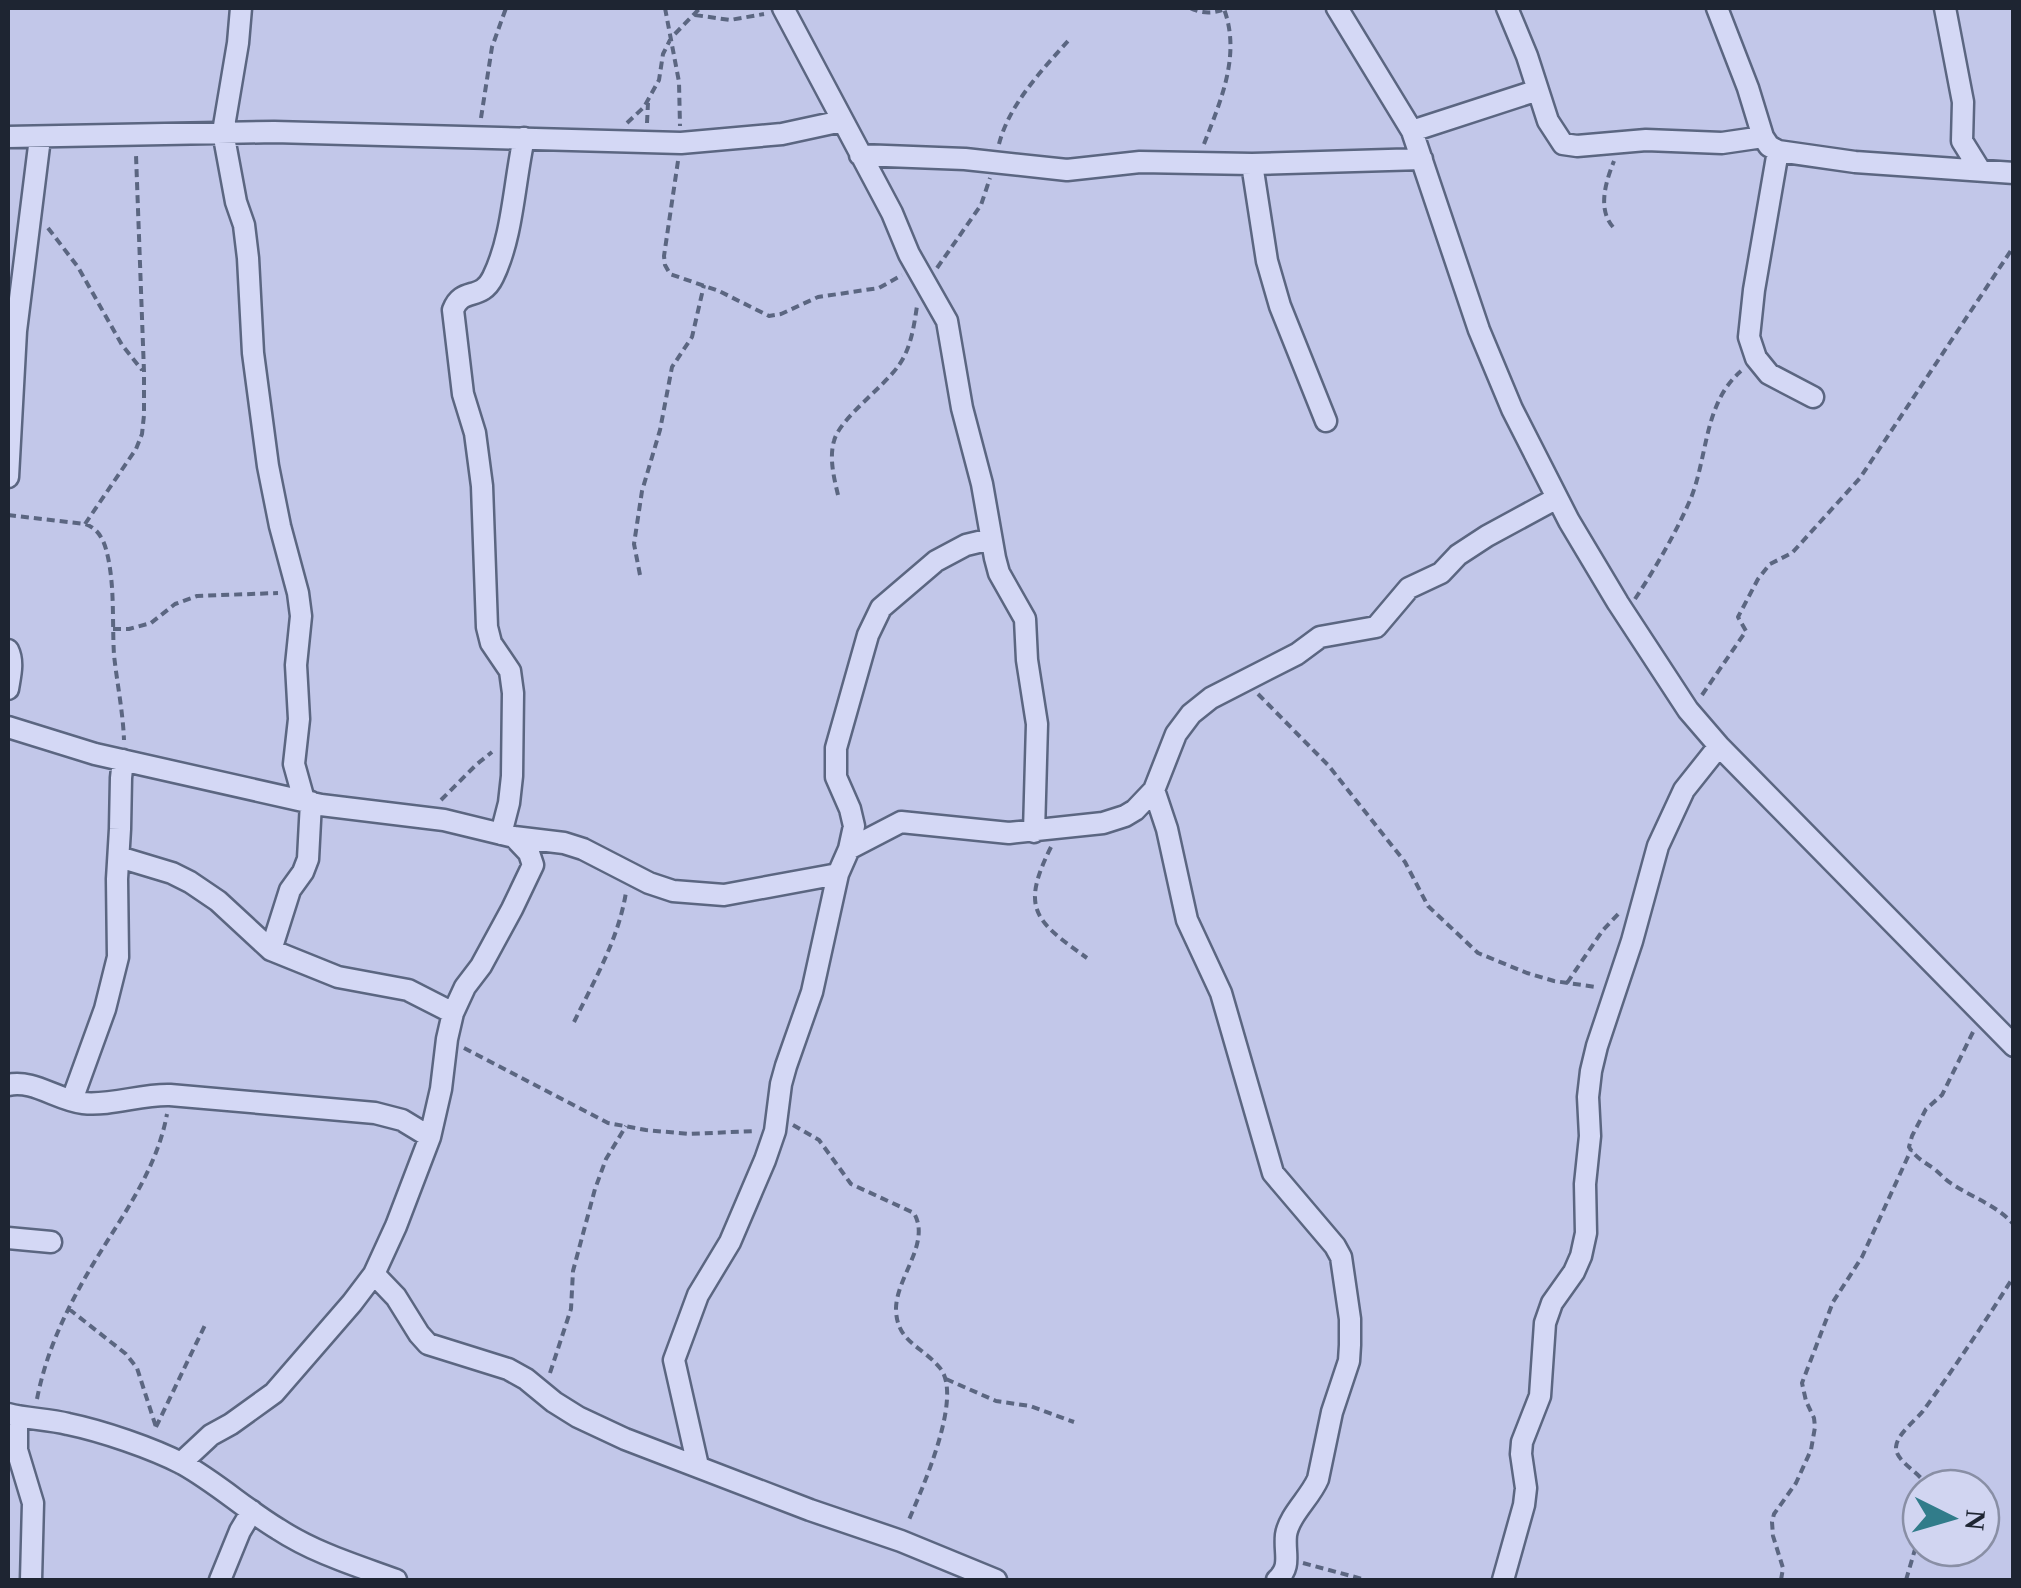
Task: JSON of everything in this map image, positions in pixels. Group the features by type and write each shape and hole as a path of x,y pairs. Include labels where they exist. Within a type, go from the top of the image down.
{"street":[{"path":"241,8 223,132 244,225 253,353 268,466 298,593 299,719 294,764 307,801 308,859 290,890 271,950"},
{"path":"783,8 946,321 1000,572 1025,619 1026,660 1037,724 1034,832"},
{"path":"1337,8 1412,131 1479,330 1512,409 1569,521 1688,710 2014,1046"},
{"path":"1507,8 1548,121 1563,144 1667,140 1771,144 1855,162 2014,173"},
{"path":"1716,8 1771,144 1749,336 1756,358 1769,374 1812,397"},
{"path":"1944,8 1963,102 1962,141 1980,170"},
{"path":"1412,131 1538,90"},
{"path":"8,138 223,132 681,142 764,136 842,121"},
{"path":"8,477 16,331 40,138"},
{"path":"508,836 513,693 510,671 491,643 487,627 482,486 475,433 463,394 454,310 461,297 488,287 498,265 524,138"},
{"path":"860,155 1067,170 1140,162 1252,164 1422,159"},
{"path":"1252,164 1267,261 1280,306 1326,421"},
{"path":"849,849 901,822 986,832 1034,832 1126,816 1154,790 1176,734 1212,698 1320,638 1376,627 1409,588 1441,572 1487,536 1557,498"},
{"path":"698,1466 674,1360 698,1295 730,1242 765,1160 786,1066 812,992 838,874 854,834 853,818 834,765 868,635 882,608 918,574 966,546 992,539"},
{"path":"8,650 12,667 8,689"},
{"path":"8,727 82,751 307,801 423,817 582,848 673,891 706,895 838,874"},
{"path":"1502,1580 1524,1506 1522,1442 1540,1396 1546,1323 1552,1303 1574,1272 1584,1244 1591,1071 1658,846 1684,790 1719,746"},
{"path":"72,1100 105,1009 118,957 123,760"},
{"path":"1154,790 1167,829 1187,920 1221,994 1269,1163 1283,1188 1335,1246 1341,1258 1350,1318 1348,1361 1318,1479 1290,1525 1286,1536 1288,1559 1278,1580"},
{"path":"181,1463 211,1435 274,1392 374,1274 430,1137 453,1013 534,864 530,853 508,836"},
{"path":"119,856 190,882 218,901 271,950 338,977 408,990 453,1013"},
{"path":"8,1085 25,1083 86,1103 170,1095 376,1114 402,1120 430,1137"},
{"path":"8,1238 50,1242"},
{"path":"374,1274 396,1296 428,1344 508,1369 578,1417 624,1439 996,1580"},
{"path":"31,1580 33,1503 17,1450 19,1416 97,1431 181,1463 277,1529 318,1552 396,1580"},
{"path":"220,1580 252,1511"}],"path":[{"path":"482,138 486,80 506,8"},
{"path":"665,8 679,82 681,142 665,240 665,265 670,274 775,316 818,297 879,288 921,276 938,266 981,205 1002,134 1020,100 1068,42"},
{"path":"609,141 636,116 658,80 663,54 672,38 700,8"},
{"path":"695,15 730,20 783,8"},
{"path":"1190,8 1198,12 1225,8 1232,37 1220,102 1196,164"},
{"path":"647,131 648,98"},
{"path":"85,524 142,434 144,372 135,135"},
{"path":"1613,226 1604,212 1605,196 1621,142"},
{"path":"32,209 60,241 122,345 144,372"},
{"path":"1688,710 1746,631 1738,617 1758,579 1774,561 1792,553 1860,478 2014,246"},
{"path":"838,495 832,455 834,438 899,365 913,331 921,276"},
{"path":"640,575 634,544 642,492 672,368 692,337 704,285"},
{"path":"1625,613 1652,574 1691,496 1720,396 1732,378 1756,358"},
{"path":"8,515 85,524 100,534 112,585 123,760"},
{"path":"113,629 151,623 175,604 196,596 298,593"},
{"path":"1244,680 1328,765 1406,862 1428,906 1478,953 1527,973 1616,991"},
{"path":"423,817 476,764 513,738"},
{"path":"1060,829 1037,879 1036,910 1055,935 1087,958"},
{"path":"574,1022 619,920 629,872"},
{"path":"1566,983 1603,930 1624,908"},
{"path":"1982,1014 1942,1094 1926,1109 1909,1146 1914,1155 1949,1183 1979,1198 2014,1225"},
{"path":"447,1039 608,1123 689,1134 775,1124 819,1140 851,1184 914,1213 919,1239 899,1287 898,1327 940,1368 946,1380 945,1409 936,1452 901,1541"},
{"path":"19,1416 81,1284 143,1182 161,1141 170,1095"},
{"path":"544,1395 571,1310 573,1271 595,1189 606,1159 626,1126"},
{"path":"1780,1580 1783,1568 1772,1522 1811,1450 1815,1426 1802,1383 1833,1302 1862,1257 1911,1150"},
{"path":"1911,1468 1896,1454 1900,1436 1919,1417 1974,1342 2014,1276"},
{"path":"69,1309 126,1354 137,1368 156,1427"},
{"path":"143,1448 206,1323"},
{"path":"946,1380 996,1400 1030,1406 1074,1422"},
{"path":"1288,1559 1366,1580"}]}
